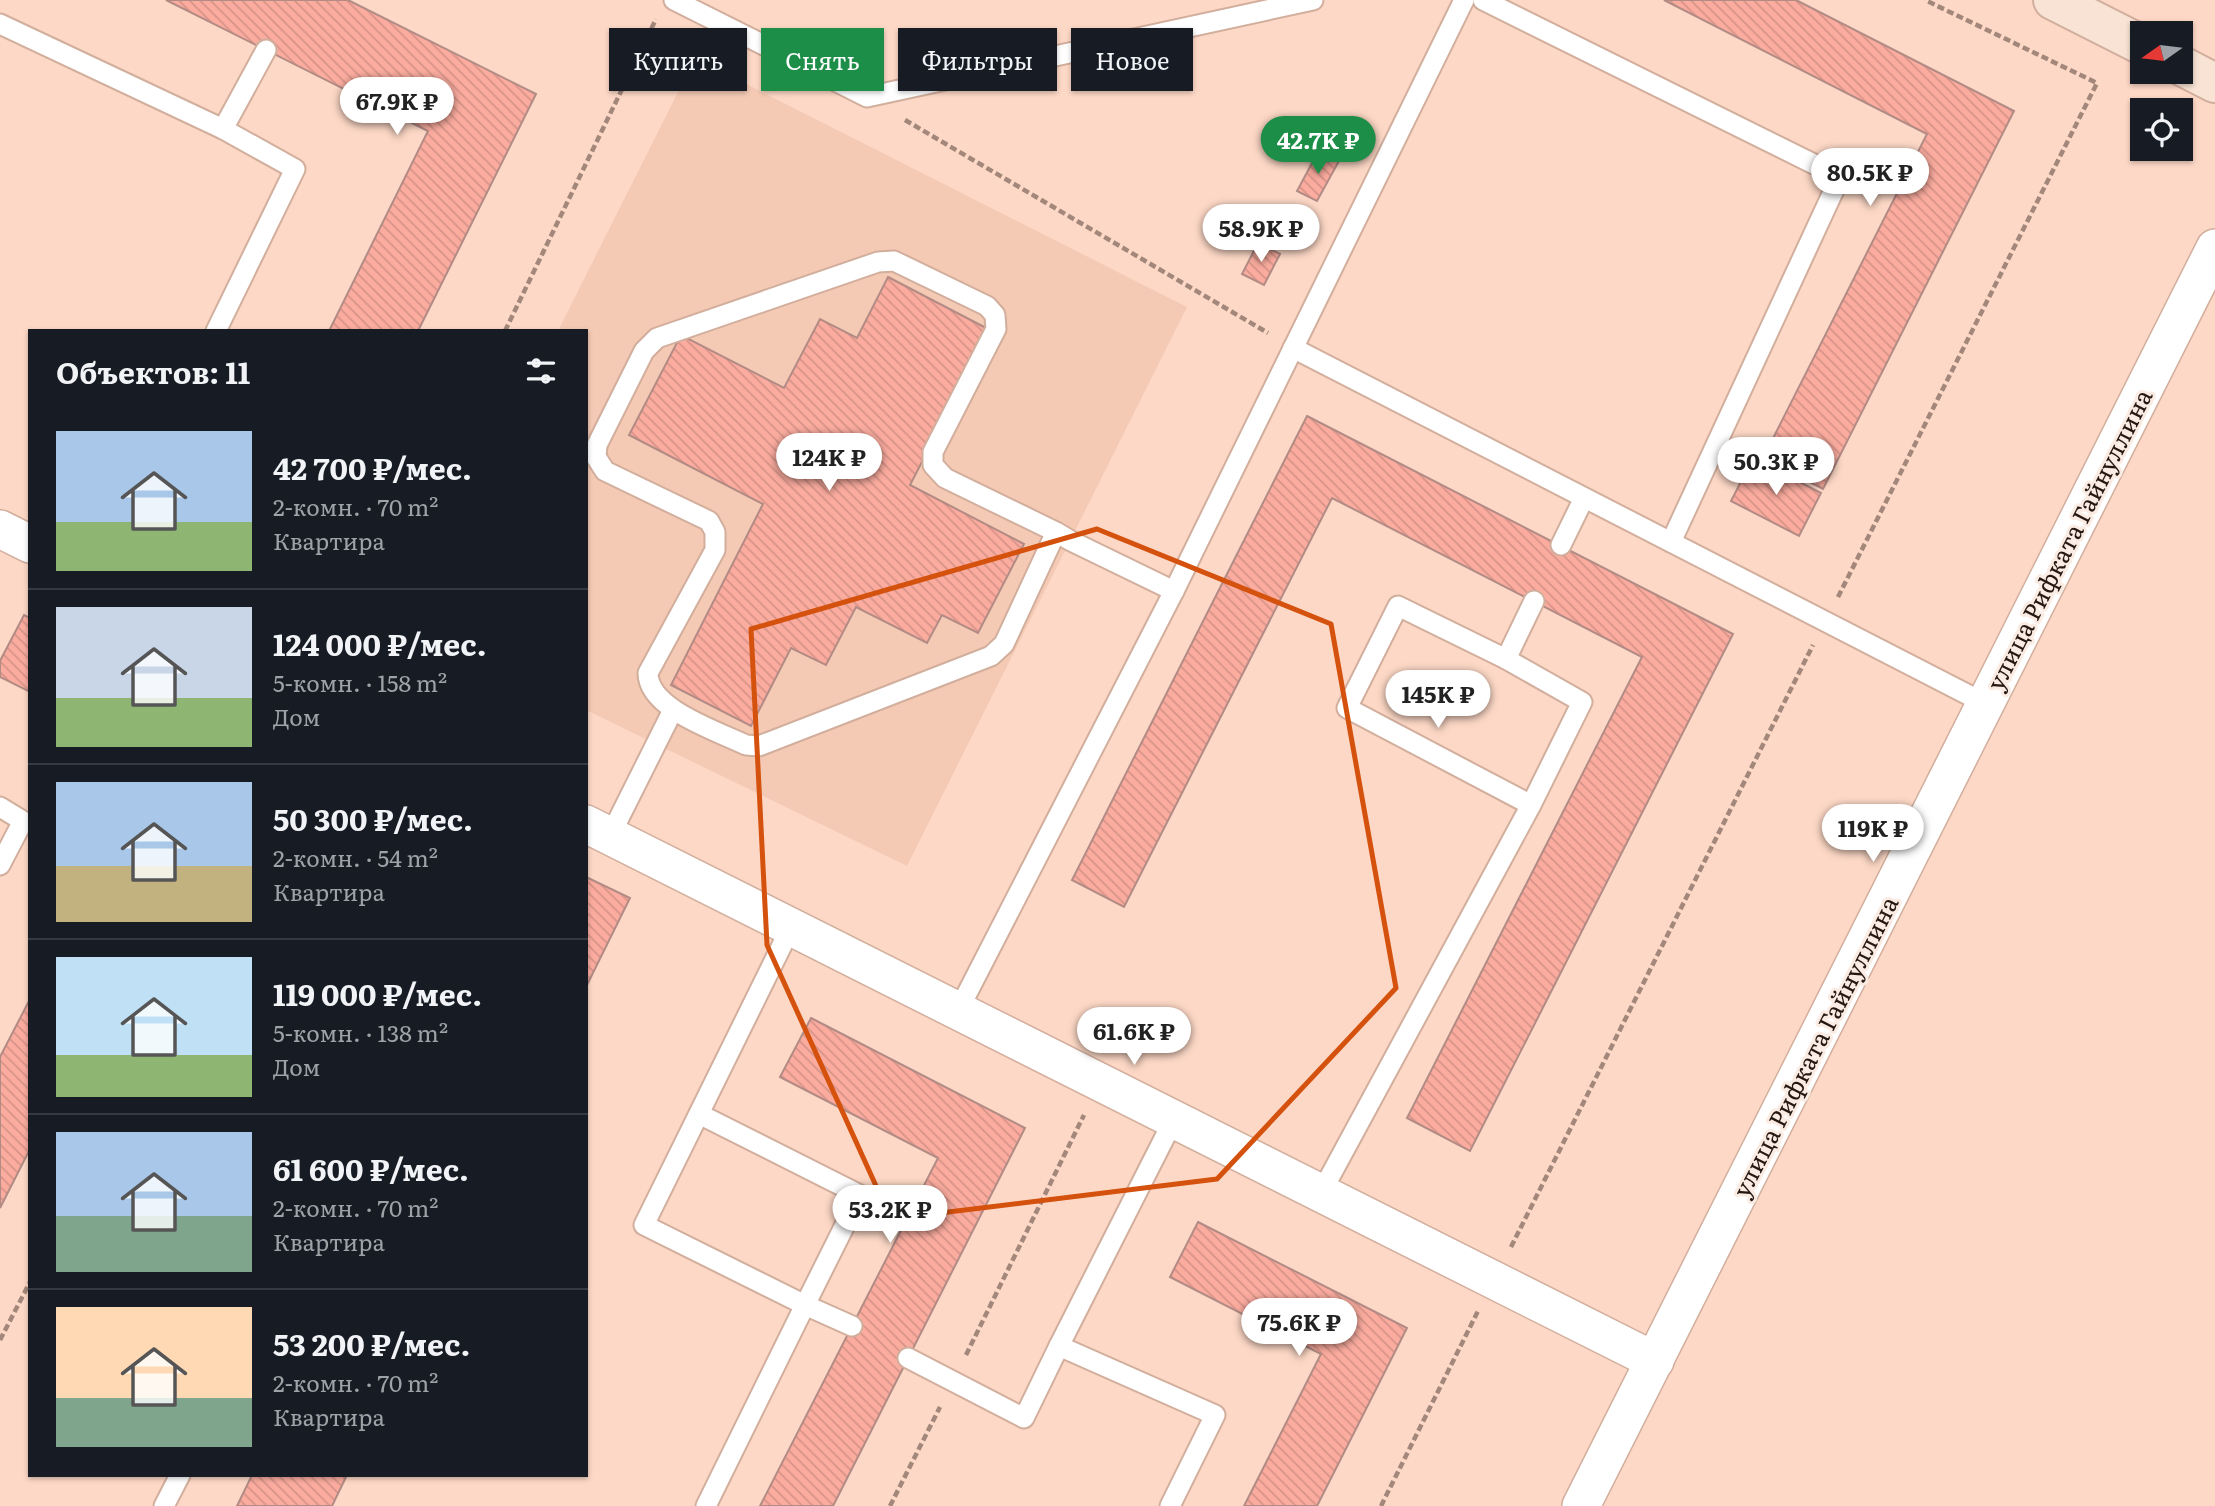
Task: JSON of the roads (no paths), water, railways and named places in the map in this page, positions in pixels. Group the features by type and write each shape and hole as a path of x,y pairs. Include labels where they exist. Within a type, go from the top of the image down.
{"street":[{"path":"2053,0 2130,39"},
{"path":"2193,72 2215,83"},
{"name":"улица Рифката Гайнуллина","path":"1581,1506 2215,248"},
{"path":"0,529 28,543"},
{"path":"598,830 1655,1361"}],"lane":[{"path":"666,6 867,97 1312,0"},
{"path":"958,1011 1174,591 1464,0"},
{"path":"1483,0 1840,177 1671,542"},
{"path":"0,24 223,130 295,169 217,329"},
{"path":"223,130 266,50"},
{"path":"1056,533 1004,644 991,656 759,746 746,745 673,710 653,693 648,673 715,550 715,532 709,521 605,471 596,457 597,445 644,351 657,338 878,262 894,261 987,306 995,315 996,329 933,452 933,465 945,478 1174,591"},
{"path":"1293,348 1986,704"},
{"path":"1561,545 1584,498"},
{"path":"1506,659 1534,601"},
{"path":"1321,1194 1531,805 1582,702 1506,659 1398,606 1347,708 1531,805"},
{"path":"598,830 673,710"},
{"path":"0,807 23,821 0,865"},
{"path":"791,927 644,1225 852,1326"},
{"path":"699,1114 860,1195 706,1506"},
{"path":"908,1357 1024,1418 1174,1119"},
{"path":"1059,1346 1215,1415 1170,1506"},
{"path":"164,1506 179,1477"}]}
